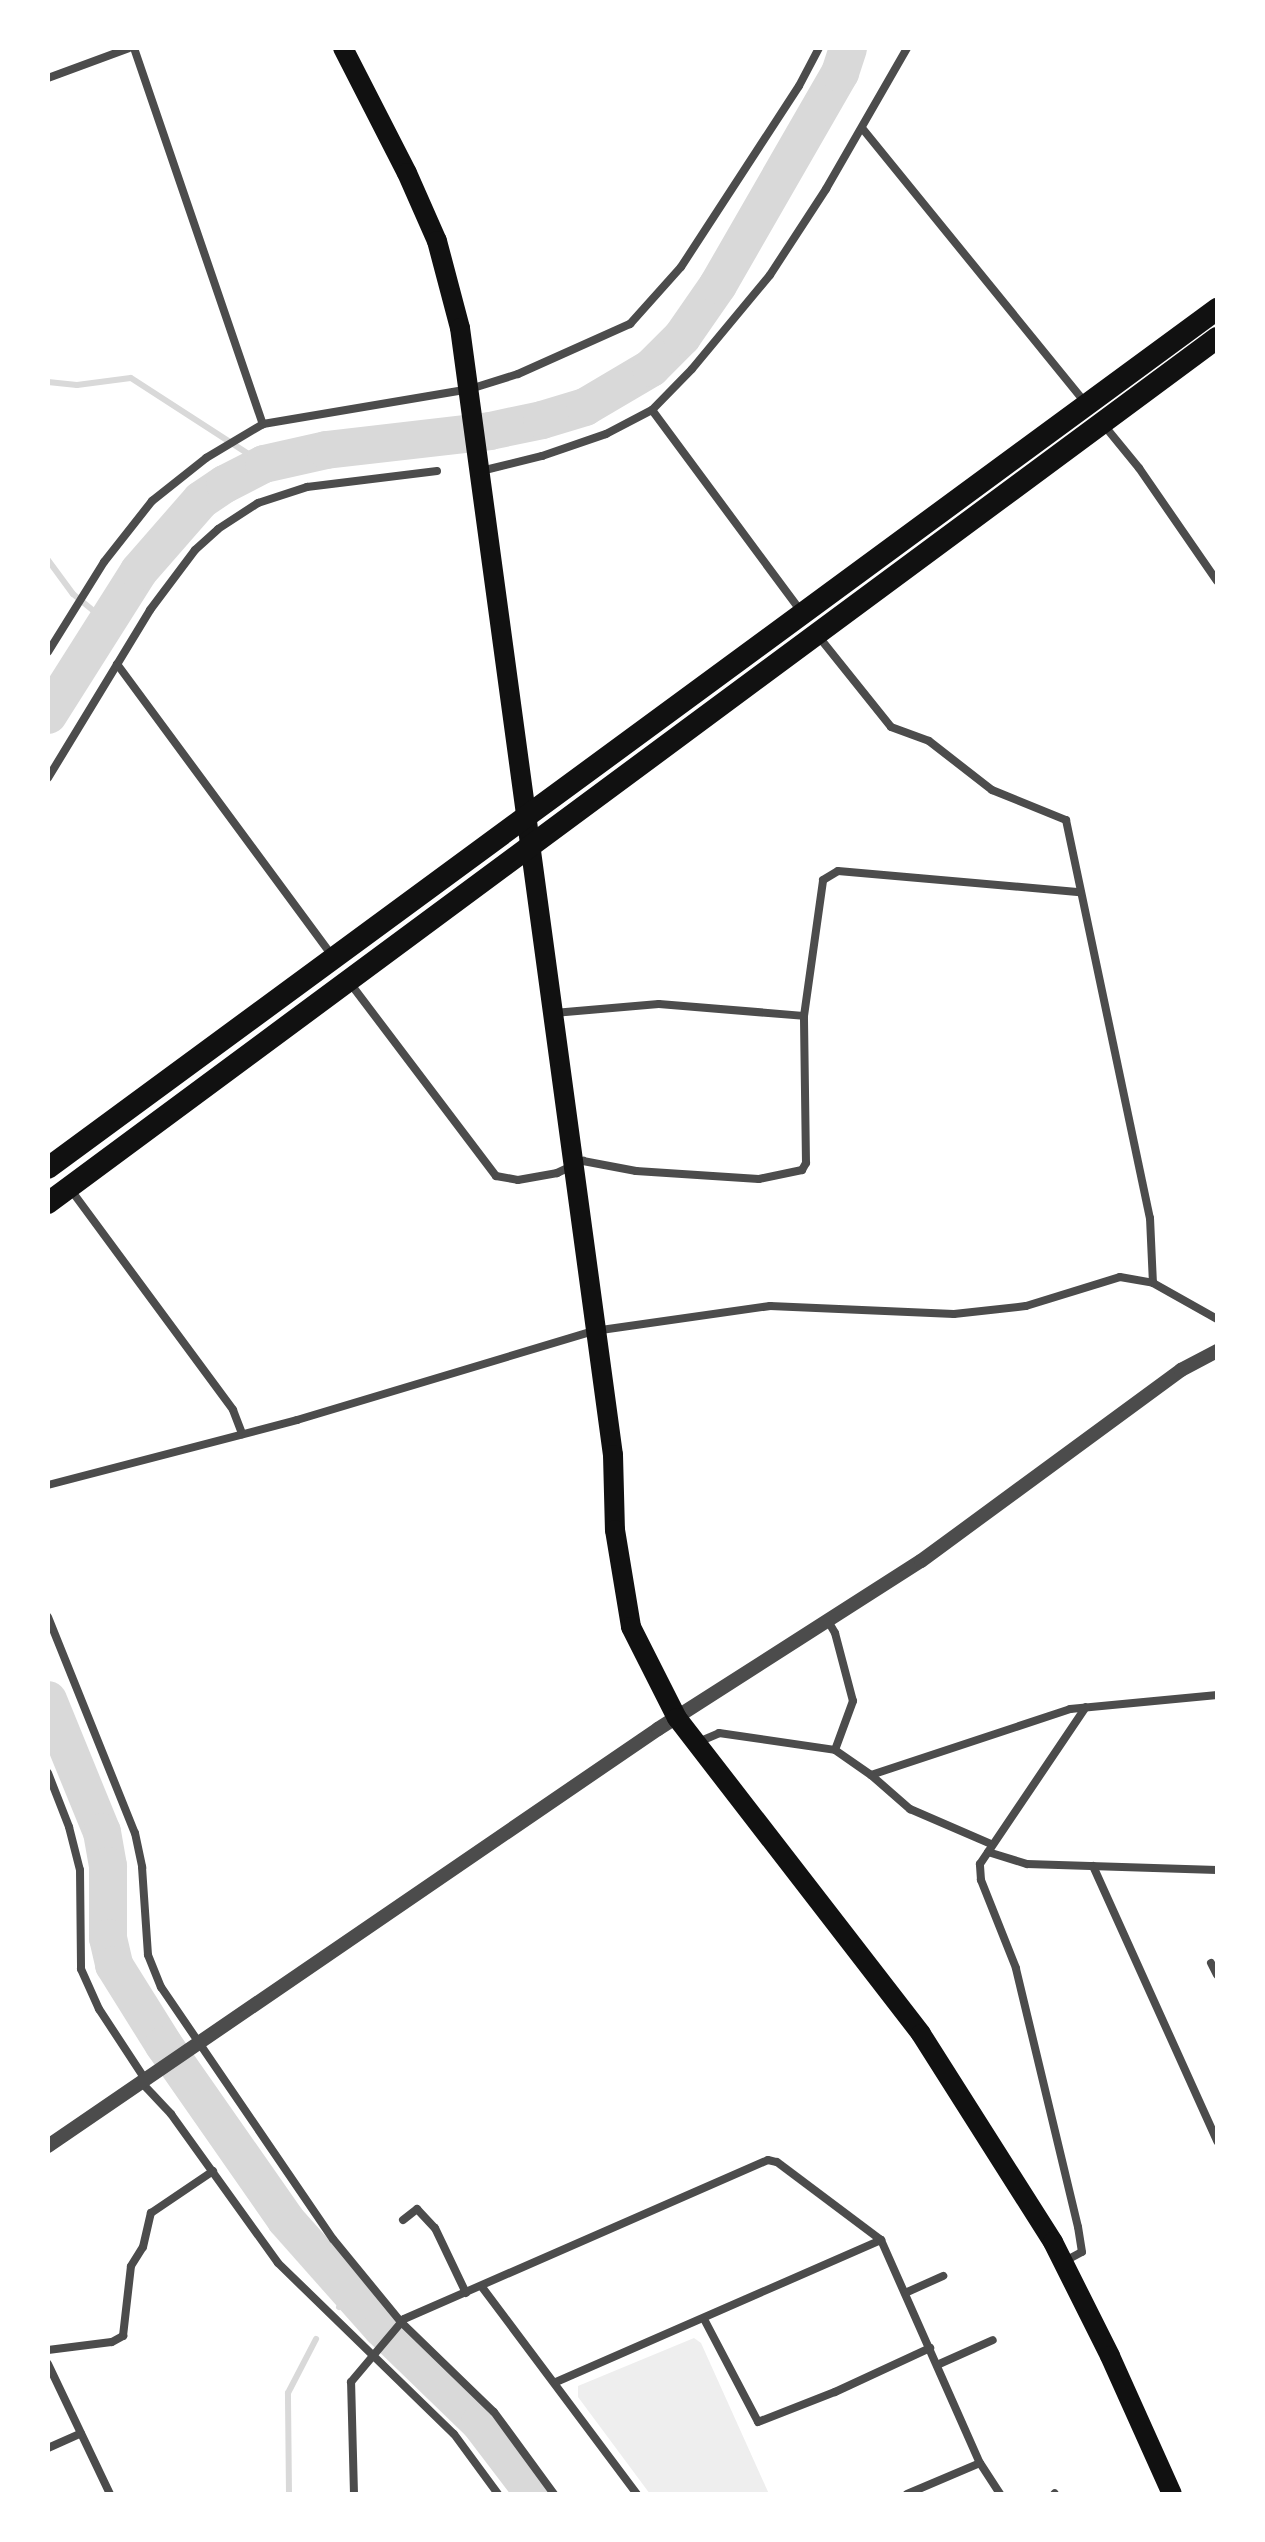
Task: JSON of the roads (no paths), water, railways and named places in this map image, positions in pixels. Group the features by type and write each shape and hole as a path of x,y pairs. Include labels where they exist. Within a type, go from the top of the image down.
{"highway":[{"path":"49,1166 801,611 1217,309"},
{"path":"48,1203 531,849 1217,338"}],"main road":[{"path":"343,48 400,159 437,241 460,328 613,1455 615,1530 624,1600 641,1651 677,1718 921,2034 1064,2262 1172,2494"}],"street":[{"path":"48,78 132,48 263,424"},
{"path":"48,652 104,562 152,501 206,458 263,424 470,394 630,324 681,267 799,86 819,48"},
{"path":"480,468 593,439 652,410 692,369 770,275 862,128 907,48"},
{"path":"862,128 1087,405"},
{"path":"652,410 801,611"},
{"path":"1102,423 1139,468 1217,581"},
{"path":"48,778 178,570 195,550 234,516 282,493 307,487 437,471"},
{"path":"817,635 891,727 929,741 992,790 1066,820 1150,1218 1153,1283"},
{"path":"117,664 332,956"},
{"path":"349,982 496,1176 518,1180 572,1167 583,1161 636,1171 759,1179 802,1170 806,1163 804,1016 823,880 838,871 1080,892"},
{"path":"553,1013 659,1004 804,1016"},
{"path":"69,1188 233,1410 242,1434"},
{"path":"48,1485 242,1434 594,1331 770,1306 954,1314 1026,1306 1120,1277 1153,1283 1217,1319"},
{"path":"48,2146 677,1718 921,1561 1181,1370 1217,1351"},
{"path":"48,1617 135,1833 142,1867 146,1940 153,1971 302,2198 401,2322 494,2412 554,2494"},
{"path":"828,1621 835,1633 853,1701 835,1750"},
{"path":"871,1775 1070,1709 1217,1695"},
{"path":"1064,2262 1082,2252 1078,2227 1016,1968 981,1880 980,1864 1086,1707"},
{"path":"696,1743 719,1733 835,1750 871,1775 910,1809 1027,1864 1217,1870"},
{"path":"48,1773 69,1827 80,1870 81,1969 99,2009 143,2081 171,2114 278,2263 454,2434 498,2494"},
{"path":"1093,1866 1217,2141"},
{"path":"1211,1963 1217,1975"},
{"path":"354,2494 351,2382 376,2356 401,2322 768,2160 777,2162 881,2240 980,2463 1000,2494"},
{"path":"48,2350 112,2342 123,2336 131,2266 143,2247 151,2213 213,2171"},
{"path":"403,2220 417,2209 435,2228 466,2293"},
{"path":"556,2382 881,2240"},
{"path":"905,2293 943,2276"},
{"path":"482,2287 637,2494"},
{"path":"704,2319 758,2422 823,2398 930,2348"},
{"path":"937,2365 993,2340"},
{"path":"48,2364 110,2494"},
{"path":"48,2448 81,2433"},
{"path":"907,2494 980,2463"}],"waterway":[{"path":"48,715 139,571 201,500 225,484 264,464 326,450 490,431 542,420 585,407 651,368 682,337 718,285 840,73 848,48"},
{"path":"48,382 77,385 131,378 264,464"},
{"path":"48,560 73,594 106,621"},
{"path":"48,1700 102,1832 108,1866 108,1938 114,1965 164,2045 286,2220 382,2328 480,2423 534,2494"},
{"path":"339,2307 349,2291"},
{"path":"289,2494 288,2393 316,2339"}]}
